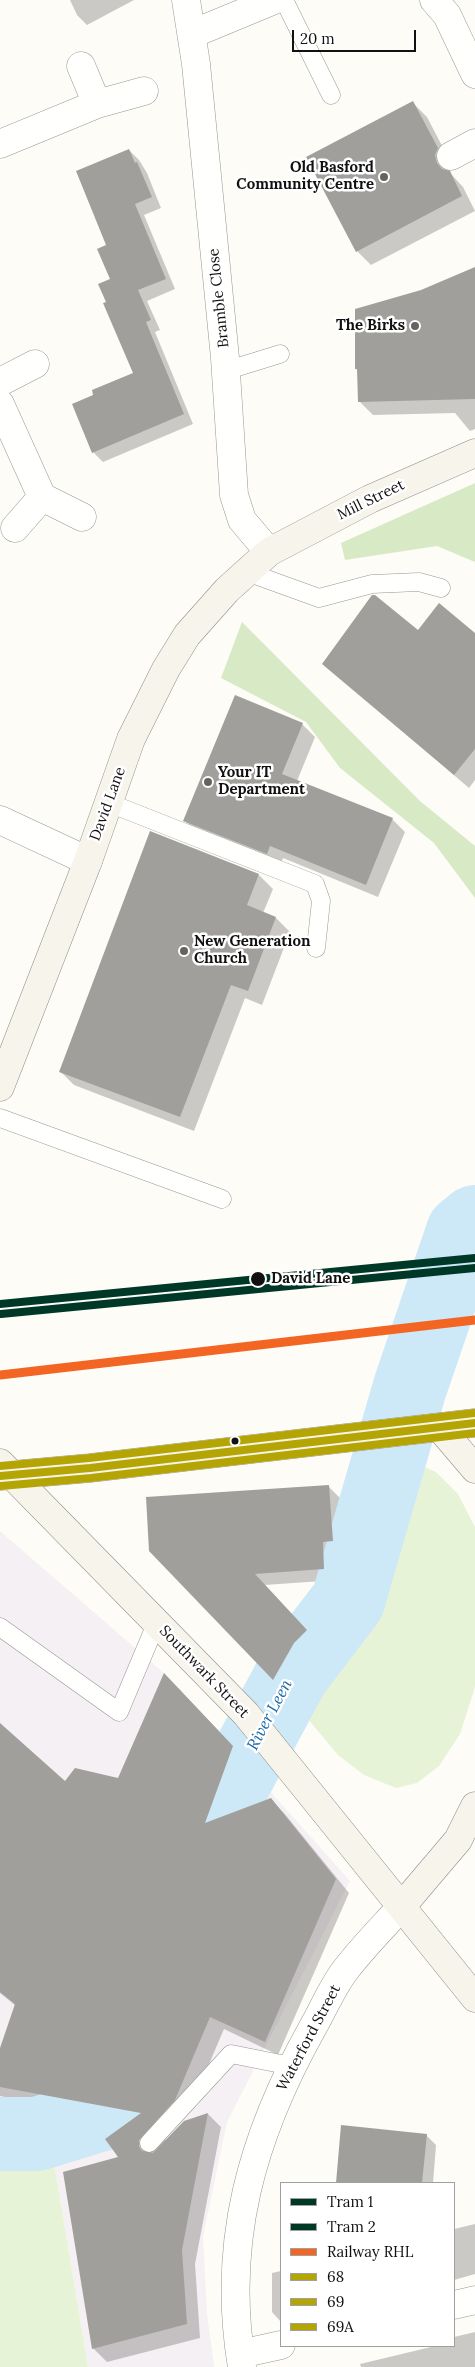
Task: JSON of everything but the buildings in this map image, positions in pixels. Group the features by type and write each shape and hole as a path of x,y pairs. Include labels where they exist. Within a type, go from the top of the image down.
{"main road":[{"name":"Mill Street","path":"268,552 370,499 475,453"},
{"name":"David Lane","path":"0,1087 88,861 131,740 166,669 187,635 227,590 268,552"},
{"path":"4,1472 352,1438 475,1423"},
{"path":"440,1428 475,1469"},
{"name":"Southwark Street","path":"4,1472 246,1714 475,1998"},
{"path":"402,1906 458,1840 475,1806"}],"street":[{"name":"Bramble Close","path":"186,0 192,34 225,371 234,495 242,520 268,552"},
{"path":"192,34 274,0"},
{"path":"434,0 447,15 475,74"},
{"path":"81,66 97,104"},
{"path":"0,144 97,104 144,91"},
{"path":"450,156 475,143"},
{"path":"0,382 35,364"},
{"path":"0,404 42,497 82,517"},
{"path":"15,528 42,497"},
{"path":"0,820 88,861"},
{"name":"Waterford Street","path":"241,2360 235,2296 237,2246 244,2200 260,2139 291,2066 346,1969 402,1906"},
{"path":"455,2305 475,2300"},
{"path":"241,2360 280,2345"}],"lane":[{"path":"284,0 331,95"},
{"path":"225,371 280,354"},
{"path":"247,572 319,598 372,584 419,582 441,588"},
{"path":"108,804 315,884 321,901 316,948"},
{"path":"0,1118 222,1199"},
{"path":"0,1627 119,1712 156,1624"},
{"path":"148,2143 231,2054 291,2066"}],"shaded area":[{"path":"0,1531 164,1673 233,1746 129,2034 68,2095 23,2118 0,2107"},
{"path":"253,1772 350,1881 227,2122 203,2236 207,2313 214,2367 88,2367 53,2157 104,2134 143,2077"}],"green space":[{"path":"475,483 475,562 437,546 345,560 341,543"},
{"path":"242,622 420,801 475,846 475,898 434,843 340,768 306,722 221,678"},
{"path":"420,1465 436,1472 458,1494 475,1527 475,1687 460,1734 439,1766 417,1783 396,1788 364,1775 338,1755 308,1719 373,1613"},
{"path":"0,2157 53,2157 88,2367 0,2367"}],"waterway":[{"name":"River Leen","path":"181,1915 203,1840 293,1673 348,1601 410,1387 463,1232 475,1222"},
{"name":"River Leen","path":"0,2134 37,2134 105,2113 145,2038 152,2014"}],"tram line":[{"name":"1","path":"0,1304 475,1258"},
{"name":"2","path":"1,1314 475,1268"}],"rail line":[{"name":"RHL","path":"0,1375 475,1320"}],"transit line":[{"name":"69A","path":"0,1466 89,1458 474,1413"},
{"name":"68","path":"0,1476 90,1468 475,1423"},
{"name":"69","path":"1,1486 91,1478 475,1433"}],"place":[{"name":"Old Basford Community Centre","path":"384,177"},
{"name":"The Birks","path":"415,326"},
{"name":"Your IT Department","path":"208,782"},
{"name":"New Generation Church","path":"184,951"},
{"name":"David Lane","path":"258,1279"}]}
